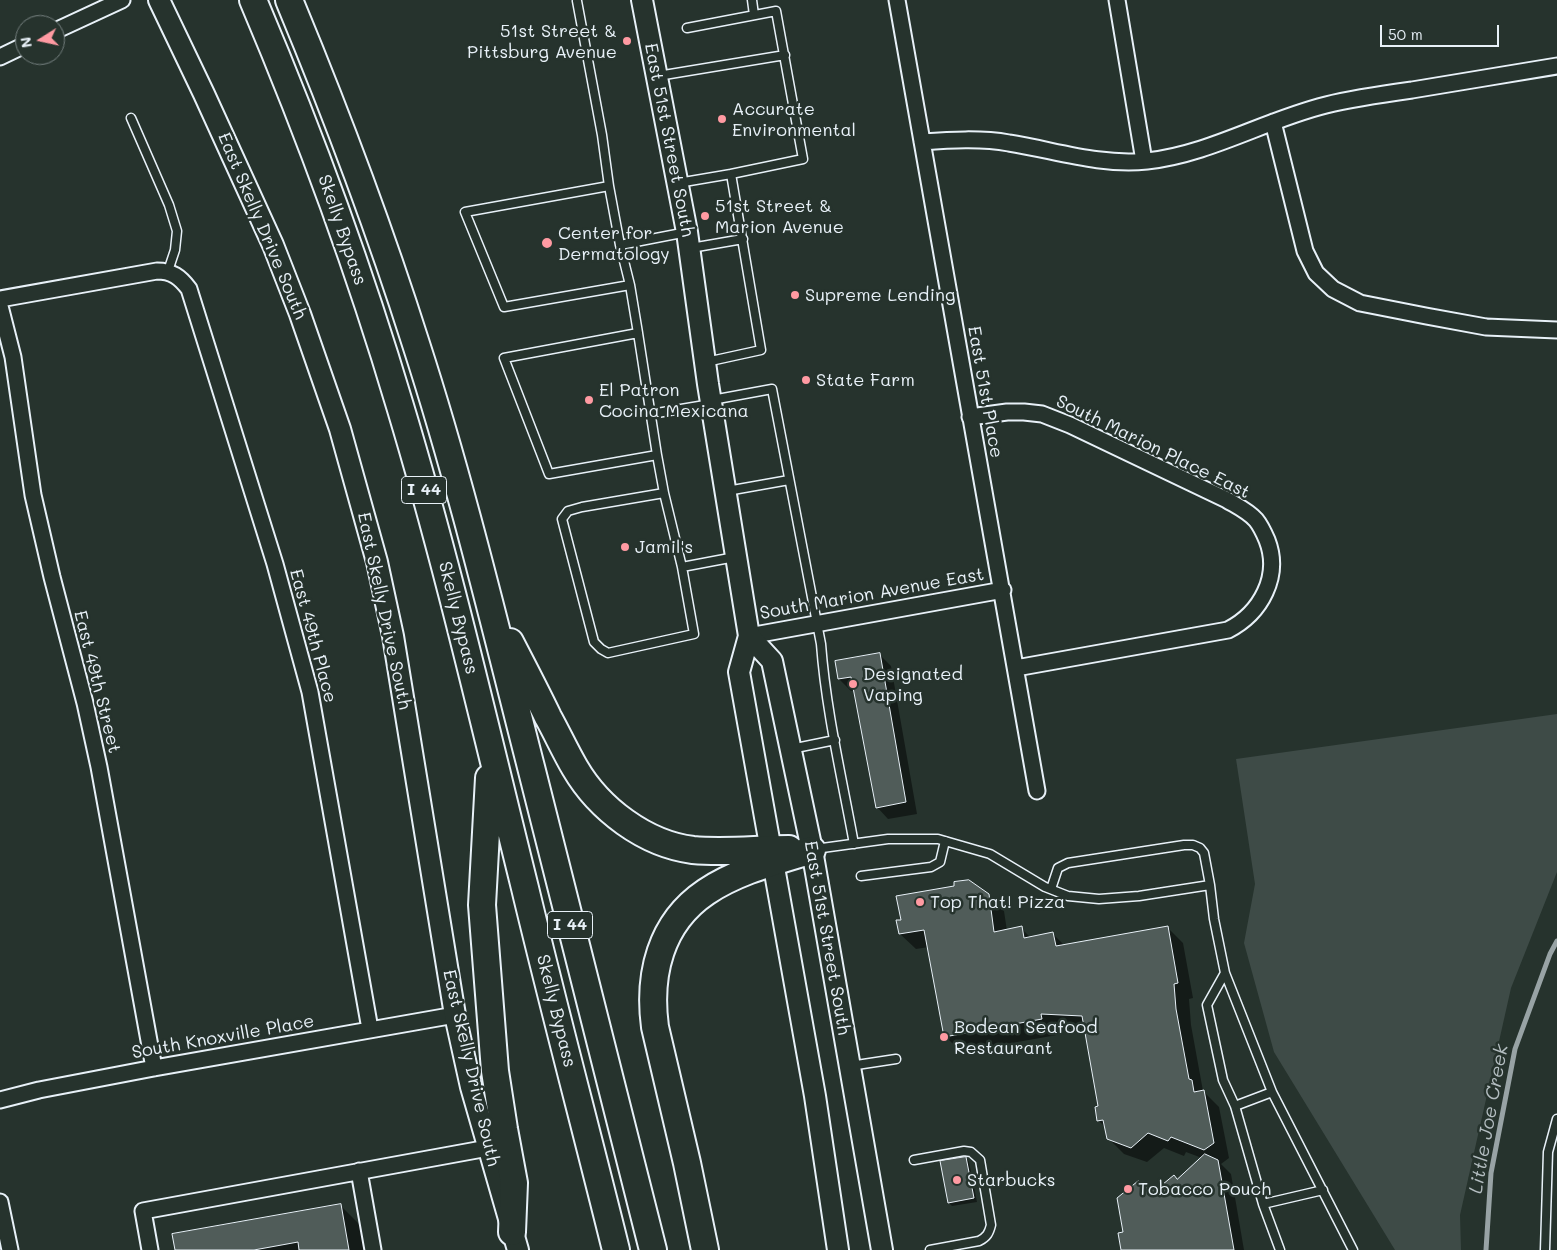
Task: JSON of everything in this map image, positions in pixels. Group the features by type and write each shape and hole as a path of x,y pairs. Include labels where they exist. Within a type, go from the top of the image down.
{"highway":[{"name":"Skelly Bypass","path":"253,0 320,166 401,407 436,531 616,1250"},
{"name":"Skelly Bypass","path":"289,0 336,115 378,230 448,448 489,600 653,1250"},
{"path":"489,600 575,768 593,793 614,814 642,833 685,848 772,856 812,850"},
{"path":"491,750 482,905 495,1071 514,1183 515,1241"},
{"path":"705,1250 687,1162 655,1027 652,1004 654,978 659,954 669,930 687,909 705,892 772,856"}],"main road":[{"name":"East Skelly Drive South","path":"159,0 273,245 313,350 343,438 377,562 393,636 455,1015 488,1148 515,1241"},
{"name":"East 51st Street South","path":"642,0 688,240 704,362 749,636 739,672 815,1096 838,1250"},
{"name":"East 51st Street South","path":"749,636 772,661 812,850 882,1250"}],"street":[{"path":"65,26 122,0"},
{"name":"East 51st Place","path":"897,0 970,417 1003,590 1037,791"},
{"path":"1117,0 1144,161"},
{"path":"0,57 15,50"},
{"path":"922,142 967,140 1007,142 1081,157 1111,161 1144,161 1185,154 1326,105 1557,66"},
{"path":"1273,122 1305,251 1316,273 1333,289 1360,303 1486,327 1557,330"},
{"path":"0,299 157,271 168,271"},
{"name":"East 49th Place","path":"168,271 181,278 189,289 296,638 310,692 320,744 370,1030"},
{"name":"East 49th Street","path":"0,306 13,356 33,495 99,767 154,1068"},
{"name":"South Marion Place East","path":"970,417 1024,412 1042,414 1070,425 1227,500 1244,510 1256,520 1263,531 1270,549 1271,566 1269,582 1264,596 1250,615 1240,624 1228,630 1016,668"},
{"name":"South Marion Avenue East","path":"749,636 1003,590"},
{"name":"South Knoxville Place","path":"0,1100 39,1090 154,1068 455,1015"},
{"path":"150,1250 143,1211 488,1148"},
{"path":"359,1172 373,1250"},
{"path":"0,1202 10,1250"}],"lane":[{"path":"578,0 609,186 630,285 657,455 682,567 694,634 608,653 594,642 562,519 568,511 582,507 664,493"},
{"path":"752,0 754,15"},
{"path":"678,183 803,159 776,11 687,28"},
{"path":"658,76 784,55"},
{"path":"131,118 169,205 177,231 175,250 168,271"},
{"path":"704,362 761,350 731,174"},
{"path":"609,186 465,212 504,307 630,285"},
{"path":"620,244 743,239"},
{"path":"638,333 504,358 549,474 657,455"},
{"path":"651,414 772,389 821,644 835,740 854,844"},
{"path":"725,492 789,480"},
{"path":"682,567 736,557"},
{"path":"791,749 835,740"},
{"path":"812,850 888,839 938,839 990,854 1051,889 1068,896 1099,900 1210,885"},
{"path":"861,876 930,867 940,862 945,841"},
{"path":"1051,889 1058,868 1068,863 1184,845 1193,845 1200,848 1204,853 1214,919 1225,973 1272,1092 1324,1190 1353,1250"},
{"path":"1225,973 1207,1005 1223,1080 1235,1106 1263,1204 1280,1250"},
{"path":"850,1066 896,1058"},
{"path":"1235,1106 1272,1092"},
{"path":"1545,1250 1548,1152 1557,1119"},
{"path":"914,1160 964,1151 971,1152 980,1160 991,1225 989,1233 979,1241 930,1250"},
{"path":"1263,1204 1324,1190"}],"shaded area":[{"path":"1557,714 1557,872 1511,988 1460,1215 1461,1250 1395,1250 1274,1052 1244,943 1255,884 1236,759"}],"building":[{"path":"880,653 906,802 876,808 851,677 838,679 835,661"},
{"path":"969,880 989,894 994,932 1022,926 1024,938 1053,932 1056,946 1168,926 1178,983 1174,984 1176,1009 1189,1079 1192,1080 1194,1092 1204,1090 1214,1143 1204,1150 1171,1137 1168,1141 1148,1133 1131,1148 1107,1139 1103,1120 1097,1121 1095,1107 1098,1106 1082,1016 1041,1014 1042,1019 944,1037 924,930 899,934 896,920 901,920 896,896 954,886 954,882"},
{"path":"1205,1154 1218,1160 1234,1250 1121,1250 1118,1233 1123,1232 1117,1198 1138,1181 1157,1189 1174,1175 1177,1179"},
{"name":"Starbucks","path":"966,1157 974,1198 948,1203 940,1161"},
{"path":"341,1204 349,1250 299,1250 298,1242 254,1250 175,1250 172,1234"}],"waterway":[{"name":"Little Joe Creek","path":"1486,1250 1491,1173 1515,1049 1550,954 1557,941"}],"place":[{"name":"51st Street & Pittsburg Avenue","path":"627,41"},
{"name":"Accurate Environmental","path":"722,119"},
{"name":"51st Street & Marion Avenue","path":"705,216"},
{"name":"Center for Dermatology","path":"547,243"},
{"name":"Supreme Lending","path":"795,295"},
{"name":"State Farm","path":"806,380"},
{"name":"El Patron Cocina Mexicana","path":"589,400"},
{"name":"Jamil's","path":"625,547"},
{"name":"Designated Vaping","path":"853,684"},
{"name":"Top That! Pizza","path":"920,902"},
{"name":"Bodean Seafood Restaurant","path":"944,1037"},
{"name":"Starbucks","path":"957,1180"},
{"name":"Tobacco Pouch","path":"1128,1189"}]}
